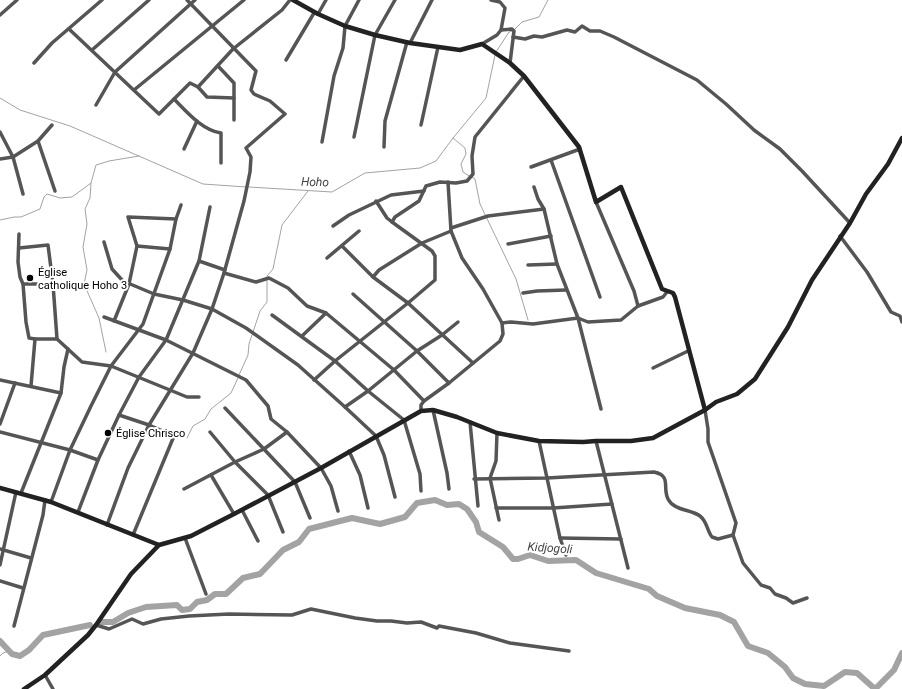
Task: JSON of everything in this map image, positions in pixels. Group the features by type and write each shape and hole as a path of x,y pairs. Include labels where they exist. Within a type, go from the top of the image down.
{"street":[{"path":"0,15 17,0"},
{"path":"34,62 52,43 102,0"},
{"path":"92,50 149,0"},
{"path":"107,525 128,468 149,425 193,353 212,309 244,201 250,172 251,157 246,148 286,114 270,101 254,94 251,90 256,72 187,0"},
{"path":"96,105 115,72 195,0"},
{"path":"134,90 244,0"},
{"path":"198,87 233,48 282,10 290,0"},
{"path":"293,0 316,14 375,36 408,43 460,50 482,44 497,35 501,30 505,8 500,2 491,0"},
{"path":"286,60 326,0"},
{"path":"322,142 334,76 343,48 345,26 360,0"},
{"path":"354,137 375,36 395,0"},
{"path":"384,147 386,121 408,43 432,0"},
{"path":"513,37 525,39 534,36 542,37 567,30 575,32 582,26 590,31 600,31 614,37 697,80 754,130 780,149 850,223"},
{"path":"68,29 159,114 190,83 198,87 207,97 234,98"},
{"path":"501,30 513,30 510,63"},
{"path":"482,44 500,55 524,76 580,149 596,202 634,291 638,306"},
{"path":"421,125 438,47"},
{"path":"218,66 234,83 234,120"},
{"path":"392,222 395,217 419,201 426,186 440,182 456,183 467,181 473,174 472,156 475,137 524,76"},
{"path":"174,99 213,132 221,133 221,163"},
{"path":"184,149 197,120"},
{"path":"0,159 14,157 38,141 52,125"},
{"path":"0,132 14,157 23,194"},
{"path":"24,689 46,675 96,625 131,574 159,545 184,538 242,510 321,468 421,411 433,410 470,422 497,433 540,441 631,441 653,438 705,410 716,402 738,394 755,379 788,327 812,280 850,223 866,194 888,164 902,138"},
{"path":"38,141 55,192"},
{"path":"531,167 580,149"},
{"path":"551,160 600,297"},
{"path":"421,411 421,405 424,401 449,383 500,341 503,334 502,322 483,288 462,258 451,230 448,182"},
{"path":"534,187 538,199 544,208 557,264 578,318 600,409"},
{"path":"596,202 621,187 662,289 673,293 705,410 708,429 708,442 736,523 733,535 743,563 761,586 770,588 775,594 786,598 793,603 807,598"},
{"path":"333,226 349,215 391,195 424,191"},
{"path":"314,380 335,361 435,280 434,256 432,251 387,218 376,201"},
{"path":"51,502 70,450 90,406 111,366 143,324 170,249 176,220 181,206"},
{"path":"78,512 98,460 119,415 139,377 166,340 199,261 210,207"},
{"path":"373,277 379,270 422,243 451,230 488,216 544,208"},
{"path":"114,321 129,284 137,246 128,217 176,220"},
{"path":"327,258 359,231"},
{"path":"19,234 18,262 20,277 23,284 26,322 29,338 58,339"},
{"path":"508,244 551,236"},
{"path":"840,236 868,272 891,312 900,316 902,322"},
{"path":"104,242 112,269 123,281 154,294 183,300 212,309 246,328 298,365 346,407 376,436 384,455 395,497"},
{"path":"19,248 48,245 58,339 82,362 111,366 187,397 199,397"},
{"path":"137,246 170,249"},
{"path":"342,246 373,277 408,303 472,363"},
{"path":"199,261 224,272 256,282 267,278 288,288 307,306 326,314 394,370 424,401"},
{"path":"528,265 557,264"},
{"path":"23,284 76,284"},
{"path":"523,293 566,290"},
{"path":"502,322 533,324 578,318 588,322 621,320 638,306 663,298 667,292"},
{"path":"353,294 449,383"},
{"path":"302,336 326,314"},
{"path":"272,315 335,361 368,391 404,420 420,474 421,491"},
{"path":"104,317 138,331 166,340 246,380 268,406 271,420 287,432 321,468 331,486 338,511"},
{"path":"346,407 458,322"},
{"path":"32,386 35,339"},
{"path":"0,565 2,550 19,493 61,393 68,349"},
{"path":"653,368 688,351"},
{"path":"0,380 61,393"},
{"path":"0,424 15,383"},
{"path":"225,408 295,482 310,518"},
{"path":"433,410 448,473 449,489"},
{"path":"119,415 149,425 174,436 133,535"},
{"path":"470,422 474,457 474,479 478,506"},
{"path":"0,432 70,450 98,460"},
{"path":"210,432 235,462 268,495 282,532"},
{"path":"184,489 235,462 264,449 287,432"},
{"path":"497,433 496,461 490,478 499,520"},
{"path":"540,441 553,508 566,556"},
{"path":"596,441 628,568"},
{"path":"349,451 360,475 368,508"},
{"path":"474,479 547,478 654,472 663,475 665,479 667,499 674,506 704,519 712,537 718,539 733,535"},
{"path":"211,475 234,514"},
{"path":"0,488 51,502 159,545"},
{"path":"14,626 43,515 45,500"},
{"path":"496,508 553,508 612,504"},
{"path":"242,510 258,541"},
{"path":"184,538 206,594"},
{"path":"560,538 621,539"},
{"path":"2,550 31,558"},
{"path":"0,581 23,588"},
{"path":"96,625 109,629 132,619 142,624 161,619 189,616 229,614 292,615 311,609 380,622 421,622 437,628 439,626 476,633 510,643 569,651"},
{"path":"46,675 53,689"}],"waterway":[{"name":"Hoho","path":"515,29 522,22 539,17 548,0"},
{"name":"Hoho","path":"496,52 509,32 512,31"},
{"name":"Hoho","path":"249,187 332,192 365,173 420,168 436,161 486,98 495,55"},
{"name":"Hoho","path":"0,98 20,110 70,126 203,184 246,187"},
{"path":"453,138 465,148 466,154 461,164 463,172 469,176"},
{"path":"106,352 99,318 84,284 87,270 83,247 87,224 85,209 90,198 91,183 96,165 109,161 139,156"},
{"path":"472,177 475,179 480,204 516,279 528,320"},
{"path":"0,220 21,217 40,209 44,197 47,194 60,198 72,197 91,183"},
{"path":"267,277 273,269 282,225 308,191"},
{"path":"253,332 260,311 267,302 267,281"},
{"path":"239,375 248,355 252,335"},
{"path":"187,438 193,426 205,419 211,409 231,393 238,378"},
{"name":"Kidjogoli","path":"101,622 113,622 128,613 146,607 177,605 182,610 190,609 197,602 207,600 215,594 226,594 243,578 260,574 283,550 299,542 309,529 352,518 380,524 405,517 417,503 435,500 447,505 459,504 467,509 476,522 479,532 503,547 513,559 530,555 548,561 576,560 596,573 649,589 657,596 685,608 720,615 734,622 748,646 768,653 785,667 793,678 805,684 824,686 845,672 857,673 875,689"},
{"name":"Kidjogoli","path":"0,641 12,654 20,656 29,650 43,635 90,625"},
{"path":"0,656 9,651"},
{"name":"Kidjogoli","path":"875,689 894,670 902,653"}],"place":[{"name":"Église catholique Hoho 3","path":"30,278"},
{"name":"Église Chrisco","path":"108,433"}]}
